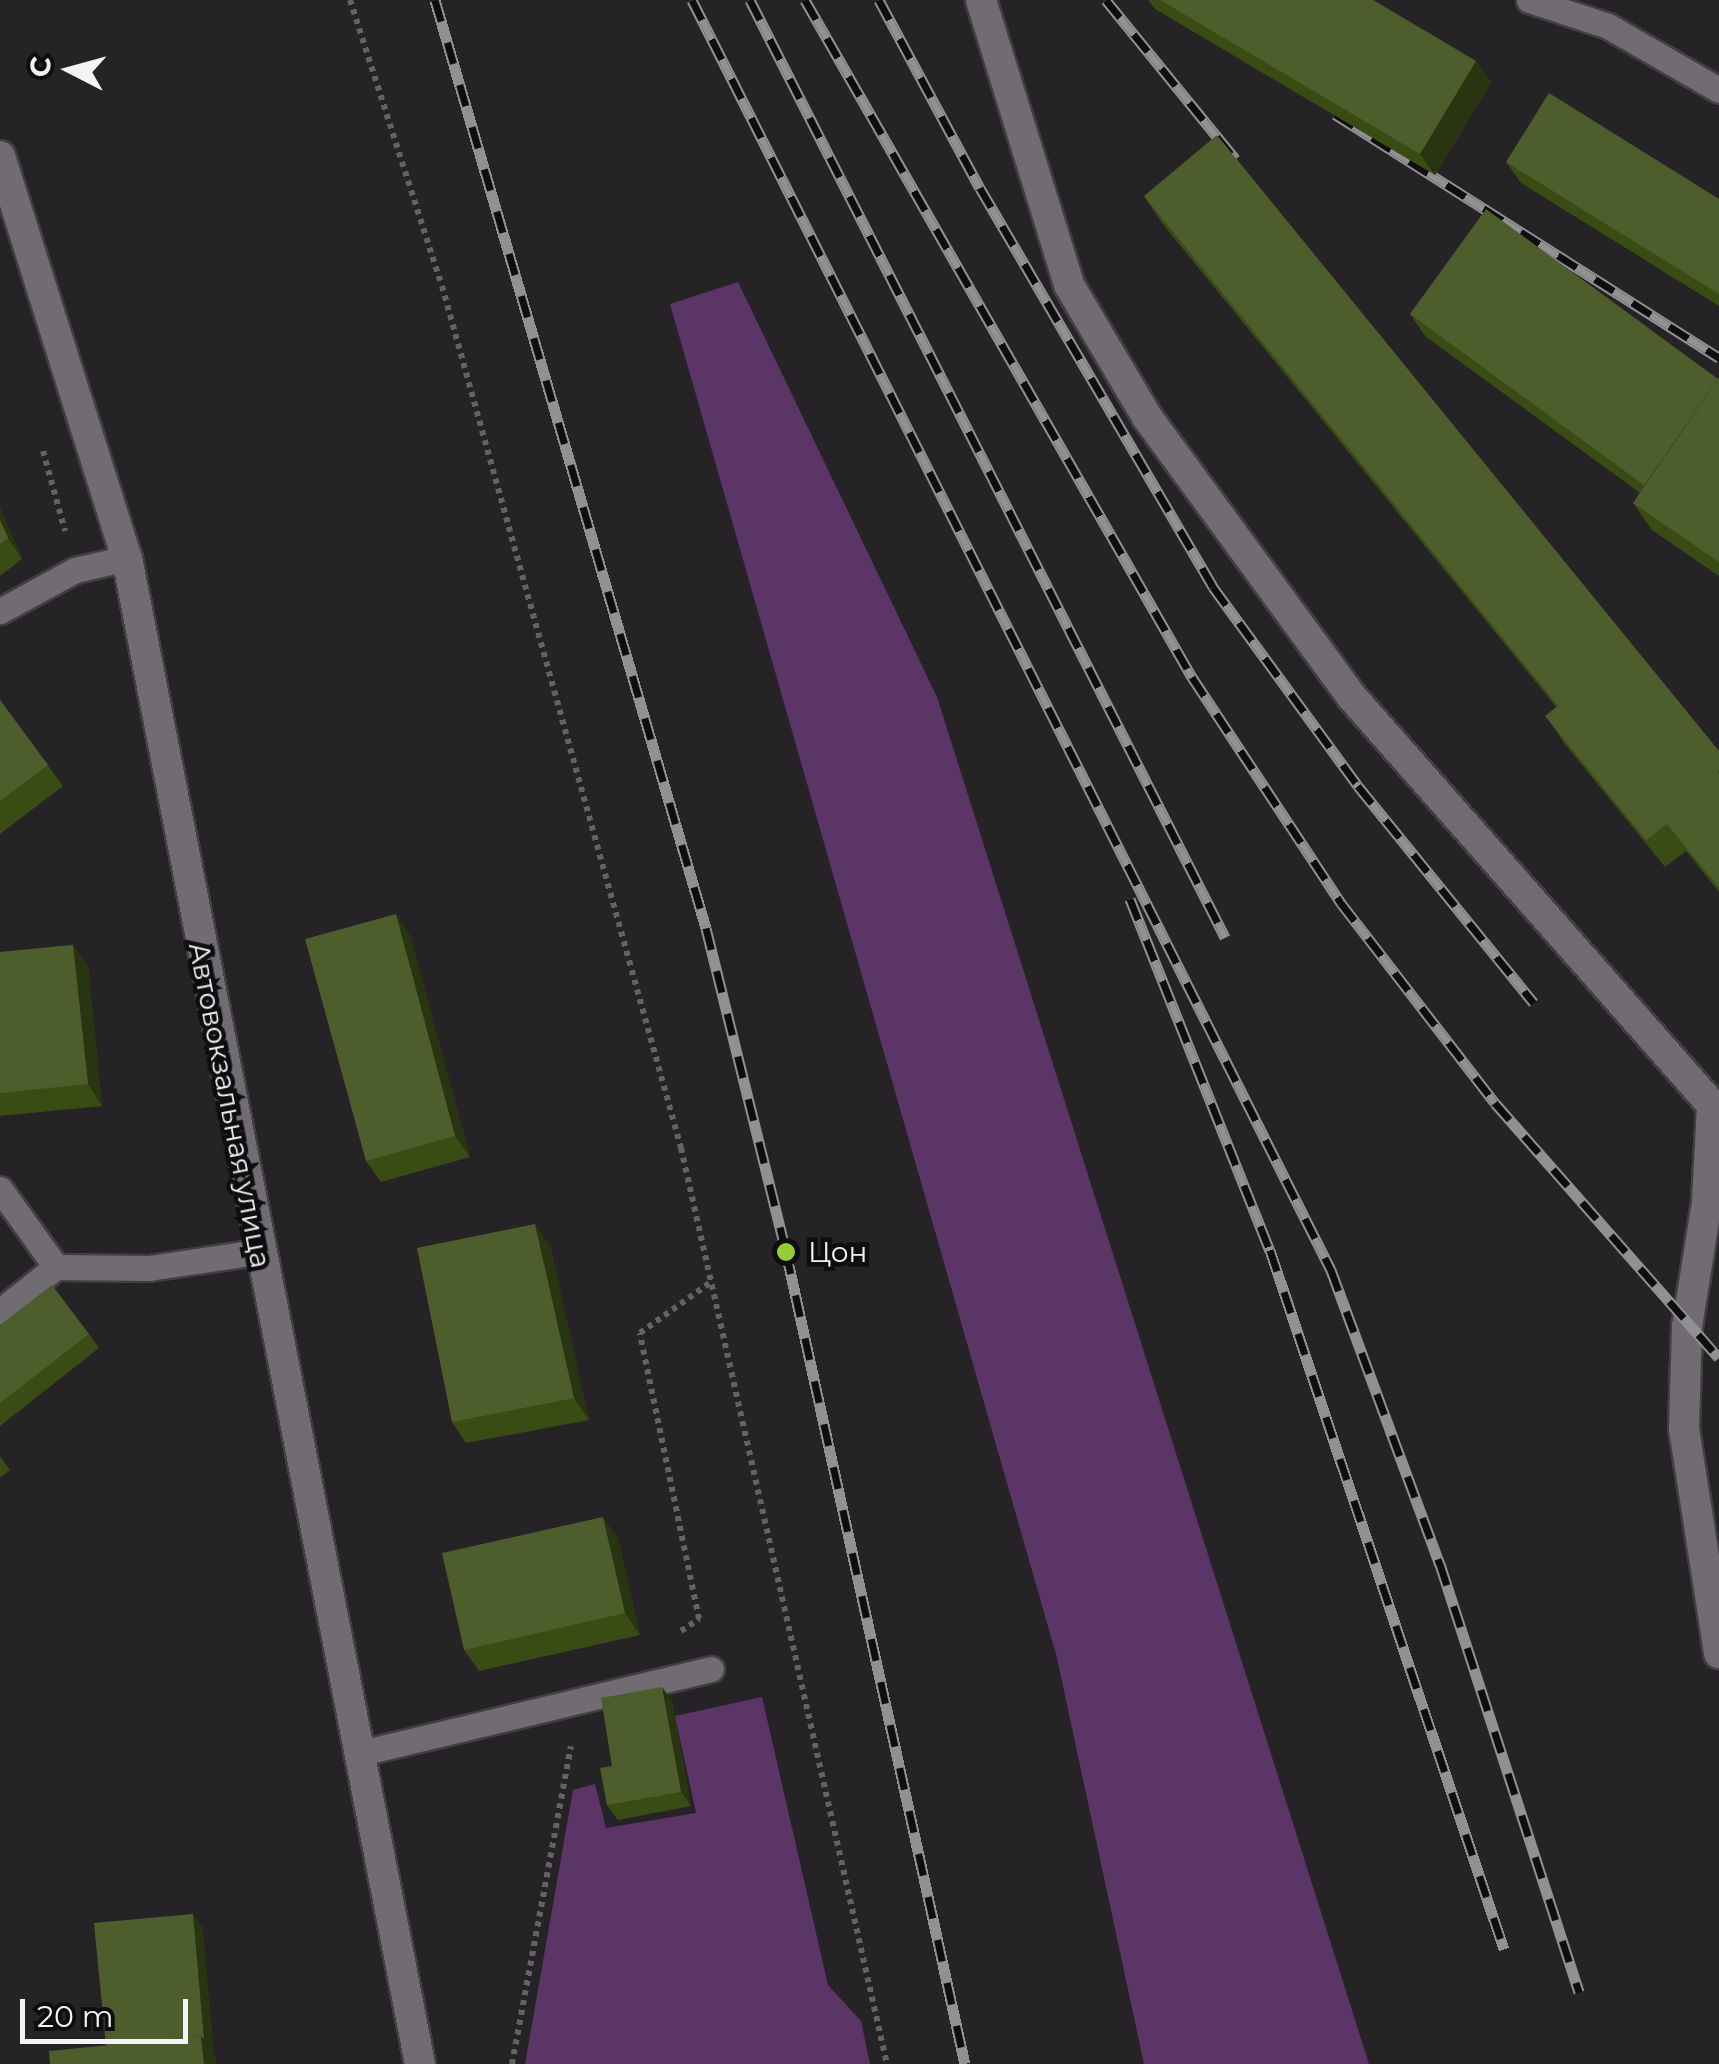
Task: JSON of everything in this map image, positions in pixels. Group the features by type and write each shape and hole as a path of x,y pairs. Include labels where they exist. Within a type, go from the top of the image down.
{"street":[{"path":"981,0 1069,284 1147,417 1352,697 1716,1110 1707,1202 1687,1327 1684,1430 1719,1653"},
{"name":"Автовокзальная улица","path":"0,156 127,558 258,1252 420,2064"}],"lane":[{"path":"1529,0 1608,26 1719,90"},
{"path":"0,612 76,570 127,558"},
{"path":"0,1189 56,1267"},
{"path":"0,1312 56,1267 149,1268 258,1252"},
{"path":"357,1754 711,1669"}],"path":[{"path":"350,0 442,286 681,1148 888,2064"}],"shaded area":[{"path":"738,282 937,697 1369,2064 1144,2064 1057,1658 670,304"},
{"path":"762,1697 828,1985 861,2021 870,2064 525,2064 573,1790 595,1784 606,1828 696,1813 675,1716"}],"building":[{"path":"1160,0 1373,0 1476,61 1420,154"},
{"path":"1549,93 1719,199 1719,294 1506,162"},
{"path":"1217,135 1719,751 1719,888 1667,824 1646,840 1545,716 1558,706 1144,196"},
{"path":"1486,209 1718,379 1644,485 1410,314"},
{"path":"1719,378 1719,562 1633,503"},
{"path":"0,520 8,538 0,544"},
{"path":"0,700 48,765 0,801"},
{"path":"396,914 455,1136 366,1161 305,939"},
{"path":"73,945 88,1084 0,1093 0,952"},
{"path":"535,1224 574,1398 452,1422 417,1248"},
{"path":"52,1285 89,1334 0,1403 0,1325"},
{"path":"603,1517 625,1613 464,1650 442,1553"},
{"path":"662,1687 681,1792 607,1805 600,1768 612,1766 601,1698"},
{"path":"193,1914 204,2039 201,2036 106,2046 94,1923"},
{"path":"201,2036 204,2064 50,2064 49,2051"}],"railway":[{"path":"435,0 706,928 786,1252 965,2064"},
{"path":"692,0 1331,1270 1440,1564 1579,1992"},
{"path":"750,0 1225,937"},
{"path":"805,0 1192,677 1341,903 1495,1103 1719,1358"},
{"path":"879,0 980,188 1213,587 1358,786 1534,1003"},
{"path":"1106,0 1235,159"},
{"path":"1335,114 1719,358"},
{"path":"1130,899 1270,1250 1504,1949"}],"place":[{"name":"Цон","path":"786,1252"}]}
